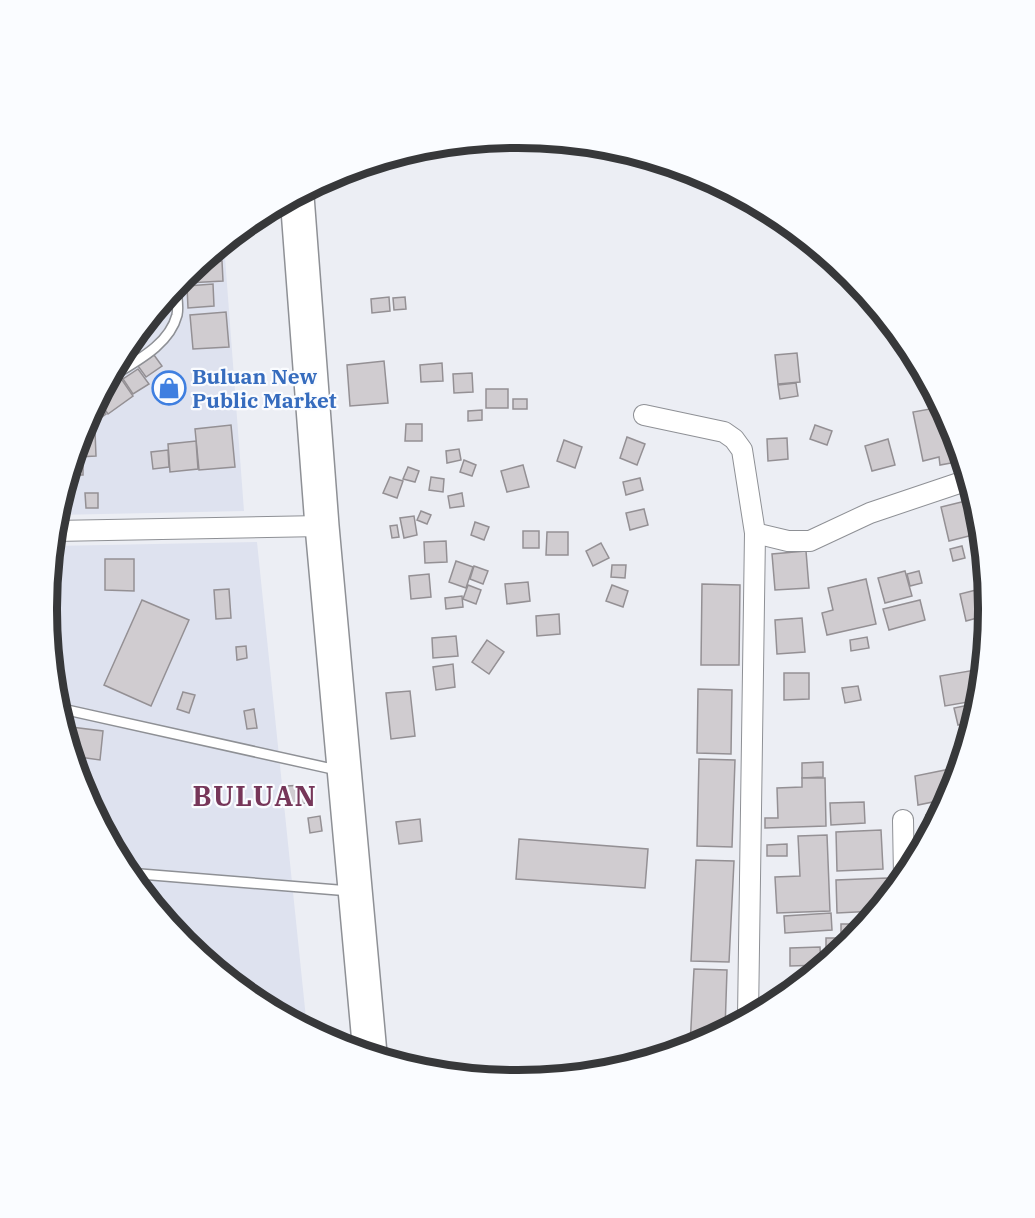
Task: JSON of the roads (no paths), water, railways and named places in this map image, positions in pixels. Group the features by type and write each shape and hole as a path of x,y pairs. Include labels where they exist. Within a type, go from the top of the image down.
{"highway":[{"path":"298,204 322,526 369,1045"}],"street":[{"path":"644,415 724,432 734,439 742,450 755,533 748,1008"},
{"path":"755,533 788,541 810,541 870,513 960,483"},
{"path":"64,531 322,526"},
{"path":"903,820 904,859"}],"lane":[{"path":"126,367 151,351 172,327 177,313 176,299"},
{"path":"69,710 346,772"},
{"path":"141,874 356,892"}],"place":[{"name":"Buluan New Public Market","path":"169,388"}],"district":[{"name":"BULUAN","path":"255,795"}]}
